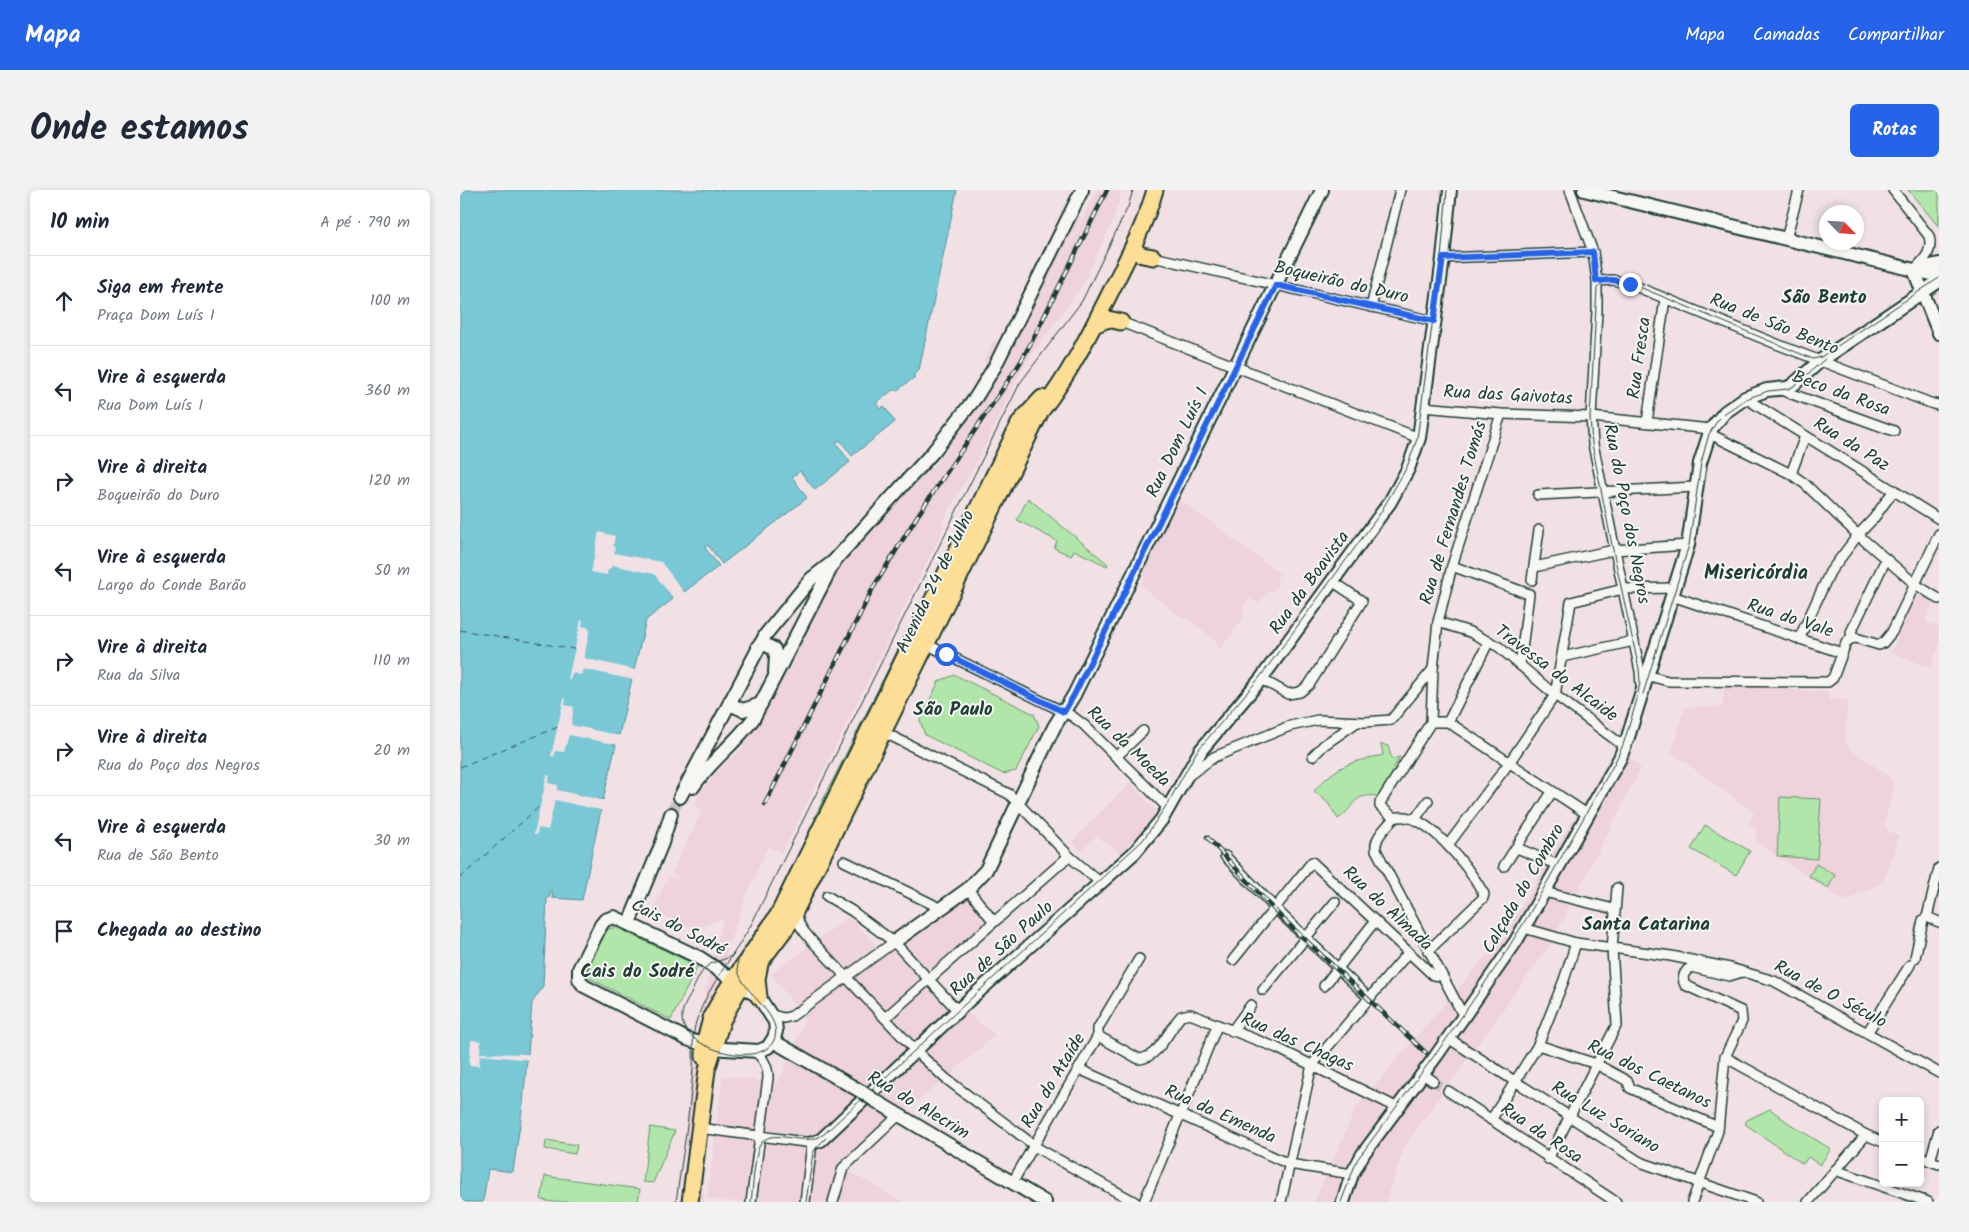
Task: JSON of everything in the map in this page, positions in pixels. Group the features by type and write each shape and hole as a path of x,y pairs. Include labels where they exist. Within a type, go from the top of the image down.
{"main road":[{"name":"Avenida 24 de Julho","path":"733,979 763,959 789,924 883,732 919,641 1020,422 1052,388 1139,212 1146,190"},
{"name":"Avenida 24 de Julho","path":"733,979 778,915 890,685 919,641 1040,412 1061,385 1094,325 1134,246 1155,190"},
{"path":"1134,246 1135,252 1153,257"},
{"path":"1094,325 1108,319 1122,322"},
{"path":"883,732 880,730 879,724 889,700 890,685"},
{"path":"759,997 757,971 763,959"},
{"path":"690,1202 707,1070 704,1045 722,1021 733,979"}],"street":[{"path":"834,561 761,704 742,734 699,778 683,798 730,701 766,634 812,578 834,561 933,452 976,397 995,366 1082,190"},
{"name":"Rua Dom Luís I","path":"894,942 968,889 986,870 1017,802 1074,695 1322,190"},
{"path":"1371,306 1400,190"},
{"name":"Rua da Boavista","path":"1193,762 1209,739 1262,679 1390,502 1408,469 1419,438 1450,190"},
{"name":"Rua do Poço dos Negros","path":"1570,190 1593,252 1596,281 1597,311 1591,417 1593,444 1614,550 1644,675"},
{"path":"1584,190 1939,276"},
{"path":"1786,239 1799,190"},
{"path":"1893,190 1929,236 1928,255 1914,270"},
{"path":"1443,258 1593,252"},
{"name":"Boqueirão do Duro","path":"1153,257 1434,321"},
{"path":"1914,270 1939,264"},
{"path":"1914,270 1924,291 1939,333"},
{"name":"Rua de São Bento","path":"1596,281 1620,281 1820,361 1939,405"},
{"path":"1939,281 1820,361 1794,385 1767,390 1745,398 1725,412 1710,431 1791,474 1805,484 1858,535 1915,584 1939,599"},
{"name":"Rua Fresca","path":"1647,422 1664,299"},
{"path":"1122,322 1419,438"},
{"name":"Beco da Rosa","path":"1778,389 1894,430"},
{"name":"Rua da Paz","path":"1745,398 1939,519"},
{"name":"Rua das Gaivotas","path":"1423,407 1501,414 1591,417 1647,422 1710,431"},
{"name":"Rua de Fernandes Tomás","path":"1431,722 1433,669 1438,622 1452,566 1501,414"},
{"name":"Calçada do Combro","path":"1343,1202 1352,1174 1364,1154 1398,1108 1428,1077 1448,1038 1503,962 1524,928 1623,750 1638,704 1644,675 1658,639 1688,545 1700,463 1710,431"},
{"path":"1791,474 1805,436"},
{"path":"1538,495 1696,487"},
{"path":"1799,639 1830,572 1894,490"},
{"path":"1532,580 1539,530"},
{"path":"1852,638 1879,645 1892,632 1939,534"},
{"path":"1534,567 1614,550 1688,545"},
{"path":"1852,638 1851,632 1886,559"},
{"path":"1452,566 1529,594 1520,665"},
{"path":"1262,679 1288,694 1300,692 1309,685 1362,601 1332,581"},
{"name":"Rua do Vale","path":"1562,657 1571,602 1623,589 1673,592 1842,653"},
{"name":"Travessa do Alcaide","path":"1438,622 1470,632 1504,651 1623,750"},
{"path":"1644,675 1668,681 1825,683 1833,678 1842,653 1848,641 1852,638"},
{"path":"1448,845 1555,695 1562,657 1634,639"},
{"name":"Rua da Moeda","path":"919,641 1064,712 1084,725 1168,808"},
{"path":"1448,722 1489,641"},
{"path":"758,646 764,644 774,649 776,656 775,677"},
{"path":"1183,779 1214,757 1290,726 1318,720 1391,720 1433,669"},
{"path":"730,701 734,706 743,710 761,704"},
{"path":"1313,756 1324,745 1357,721"},
{"path":"1394,818 1380,806 1380,803 1431,722 1448,722 1587,814"},
{"path":"1116,757 1143,731"},
{"path":"883,732 1010,794 1070,856 1101,883"},
{"name":"Rua de São Paulo","path":"812,1143 821,1140 958,1012 1136,852 1152,833 1168,808 1193,762"},
{"path":"1504,866 1552,792"},
{"path":"1414,819 1428,801"},
{"path":"629,922 674,815"},
{"path":"1428,951 1484,895 1448,845 1414,819 1405,816 1394,818 1378,837 1376,850 1428,951 1441,976 1464,1018"},
{"path":"1516,848 1558,866"},
{"path":"884,1018 1070,856"},
{"path":"1225,856 1306,939 1370,999"},
{"path":"844,861 939,909"},
{"name":"Rua do Almada","path":"1275,908 1312,862 1434,975 1441,976"},
{"path":"1867,1032 1912,961 1924,920 1927,917 1939,868"},
{"path":"1548,1159 1617,1024 1612,949 1614,909 1618,888"},
{"path":"968,889 994,922"},
{"path":"1544,892 1614,909"},
{"path":"827,896 852,910 894,942 958,1012"},
{"path":"800,902 797,916 800,926 884,1018 945,1078 1034,1146 1135,1202"},
{"path":"1263,990 1335,902"},
{"path":"1233,960 1275,908"},
{"name":"Cais do Sodré","path":"704,1045 588,990 579,979 579,969 605,920 614,917 629,922 700,958 759,997 772,1014"},
{"path":"1927,917 1939,922"},
{"path":"1324,986 1372,925"},
{"name":"Rua de O Século","path":"1524,928 1576,943 1671,956 1745,972 1774,981 1939,1073"},
{"path":"772,1014 784,1018 792,1016 894,942"},
{"path":"1491,1120 1538,1045 1564,980 1576,943"},
{"path":"1281,1202 1312,1066 1408,952"},
{"path":"1098,1036 1098,1028 1139,959"},
{"path":"1692,1202 1718,1131 1725,1057 1742,1020 1741,1011 1685,985 1683,977 1686,971 1691,968 1729,976 1745,972"},
{"path":"1232,1031 1251,1005"},
{"path":"704,1045 754,1051 765,1050 773,1041 776,1026 772,1014"},
{"name":"Rua das Chagas","path":"1181,1016 1190,1014 1277,1048 1398,1108"},
{"name":"Rua do Ataíde","path":"1012,1182 1098,1036 1140,1059 1147,1058 1154,1053 1181,1016"},
{"path":"1144,1202 1217,1026"},
{"name":"Rua Luz Soriano","path":"1448,1038 1640,1162 1756,1202"},
{"name":"Rua do Alecrim","path":"773,1041 1045,1202"},
{"name":"Rua dos Caetanos","path":"1538,1045 1596,1064 1624,1079 1628,1082 1630,1088 1718,1127"},
{"path":"751,1202 768,1070 763,1059 754,1051"},
{"path":"1725,1057 1879,1140"},
{"name":"Rua da Emenda","path":"1079,1069 1290,1164 1352,1174"},
{"name":"Rua da Rosa","path":"1448,1091 1548,1159 1616,1202"},
{"path":"833,1202 843,1168 899,1115"},
{"path":"699,1128 812,1143 805,1202"},
{"path":"1934,1163 1939,1130"},
{"path":"1805,1201 1866,1134"},
{"path":"1835,1170 1928,1202"}],"shaded area":[{"path":"1073,190 1090,190 1078,215 1082,217 1035,314 1097,190 1122,190 1113,221 1083,284 1024,365 974,467 942,523 944,526 940,536 782,853 768,846 744,901 729,943 717,1001 700,1175 705,1202 692,1202 688,1179 686,1141 688,1093 708,978 723,920 721,919 693,930 691,925 681,925 652,911 669,876 678,880 680,878 671,874 703,809 695,805 700,792 716,773 743,748 806,620 839,564 928,467 932,469 950,445 978,387 974,384 976,379 980,381 988,364 983,362 993,340 999,342 1062,209"},
{"path":"1179,501 1182,501 1280,574 1277,578 1277,586 1272,592 1269,591 1258,604 1250,598 1243,607 1244,618 1220,649 1216,642 1185,617 1183,619 1140,585 1144,577 1143,572"},
{"path":"1917,589 1934,599 1925,621 1939,627 1939,645 1931,668 1891,653"},
{"path":"1724,685 1829,692 1829,700 1848,700 1845,739 1848,747 1889,777 1893,783 1893,792 1884,823 1889,832 1899,835 1884,882 1844,901 1757,842 1756,828 1749,824 1754,813 1671,752 1685,707 1723,707"},
{"path":"1618,745 1641,768 1551,943 1405,1145 1385,1202 1314,1202 1357,1106 1503,936"},
{"path":"1130,783 1155,810 1155,815 1151,821 1120,854 1098,836 1099,833 1081,851 1072,841"},
{"path":"968,897 988,922 920,981 950,1011 961,1016 966,1012 995,1035 949,1076 899,1115 844,1169 903,1202 736,1202 707,1198 723,1076 778,1083 805,1019 771,974 849,917 875,944 893,952"}],"green space":[{"path":"1908,190 1939,190 1939,227"},
{"path":"1028,498 1108,564 1107,566 1074,550 1071,556 1054,548 1057,541 1017,520"},
{"path":"911,623 914,625 820,821 814,818"},
{"path":"955,675 1034,714 1039,726 1016,771 1003,774 925,735 920,720 939,681"},
{"path":"1381,744 1388,746 1392,759 1400,757 1394,767 1395,772 1384,791 1378,796 1358,799 1338,819 1328,803 1314,791 1337,770 1362,760 1383,755"},
{"path":"1780,797 1821,799 1817,859 1777,856"},
{"path":"1705,825 1750,851 1736,875 1691,849"},
{"path":"1816,864 1835,875 1828,888 1809,876"},
{"path":"615,927 698,966 671,1020 589,978 587,973 588,966 604,933"},
{"path":"1770,1109 1790,1124 1831,1149 1820,1165 1808,1157 1803,1164 1745,1124 1747,1120"},
{"path":"650,1127 675,1131 653,1183 643,1182"},
{"path":"546,1140 577,1145 575,1154 545,1149"},
{"path":"545,1176 640,1189 638,1202 554,1202 541,1200"}],"water":[{"path":"460,190 957,190 919,370 913,375 915,377 896,391 894,389 876,403 880,409 884,406 895,422 852,456 840,440 836,443 850,462 815,490 800,471 792,477 807,498 722,564 708,545 705,548 719,566 684,592 676,582 667,590 673,599 646,620 634,670 626,669 624,678 632,679 619,735 612,734 610,743 616,745 603,800 597,799 595,809 601,810 582,900 552,898 552,891 550,891 549,898 547,898 543,986 532,1003 528,1054 524,1054 523,1059 527,1060 513,1172 488,1169 483,1202 460,1202"}],"pier":[{"path":"599,532 615,536 614,553 661,562 684,592 682,594 676,586 670,590 676,598 674,599 654,574 612,565 608,569 607,575 591,572"},
{"path":"581,620 583,620 582,626 590,628 584,658 635,670 634,672 628,671 627,676 633,677 633,680 583,669 581,675 572,673 570,679 568,679"},
{"path":"564,698 566,699 565,705 574,707 571,725 621,736 619,738 614,737 613,741 618,745 569,735 564,752 555,751 554,757 551,756"},
{"path":"547,775 550,776 548,783 558,785 557,790 606,801 604,803 599,802 598,807 603,808 604,811 555,800 548,830 538,828 537,835 534,834"},
{"path":"471,1040 481,1041 480,1053 530,1054 526,1056 530,1060 480,1055 479,1066 469,1065"}],"ferry route":[{"path":"460,630 574,649"},
{"path":"460,767 558,727"},
{"path":"460,878 541,805"}],"tunnel":[{"path":"671,814 680,797"},
{"path":"1433,1081 1448,1091"}],"tram line":[{"path":"676,1202 690,1102 694,1031 702,1006 752,923 1020,383 1082,301 1128,207 1133,190"},
{"path":"751,1202 757,1153 764,1140 771,1137 807,1139 816,1138 824,1134 1143,840 1168,803 1197,751 1260,677 1379,515 1407,467 1417,439 1441,258 1447,190"},
{"path":"1341,1202 1357,1160 1445,1041 1500,961 1528,916 1614,764 1623,745 1636,703 1640,683 1639,669 1592,444 1590,417 1597,288 1607,279 1630,283 1813,359 1821,357 1939,278"},
{"path":"1643,694 1689,545 1701,463 1709,434 1725,413 1746,399 1768,391 1788,389 1794,386 1825,359"},
{"path":"734,954 706,967 697,980 682,1012 682,1018 685,1029 694,1038 707,1046 737,1054 752,1054 764,1050 773,1042 776,1033 769,1015 741,979 738,964 744,949"},
{"path":"806,1202 813,1153 826,1138"}],"railway":[{"path":"765,804 873,588 916,518 1020,363 1107,190"},
{"path":"1207,837 1281,917 1426,1053"}],"district":[{"name":"São Bento","path":"1824,298"},
{"name":"Misericórdia","path":"1756,574"},
{"name":"São Paulo","path":"953,710"},
{"name":"Santa Catarina","path":"1646,925"},
{"name":"Cais do Sodré","path":"637,972"}],"route":[{"path":"946,654 1064,712 1276,285 1434,321 1443,258 1462,259 1470,257 1593,252 1596,281 1613,280 1630,284"}]}
